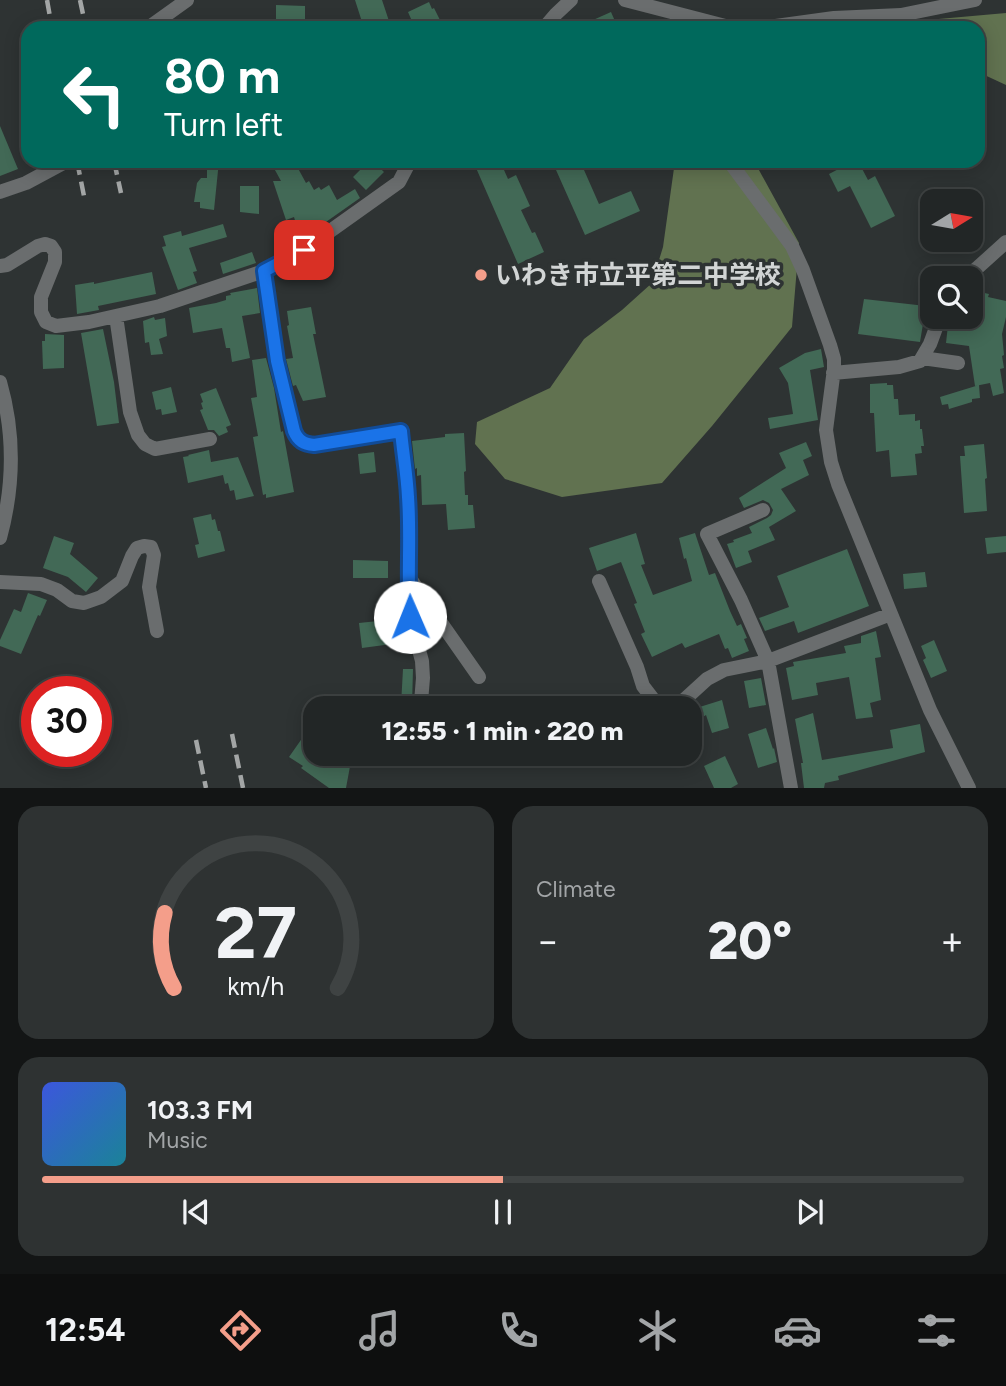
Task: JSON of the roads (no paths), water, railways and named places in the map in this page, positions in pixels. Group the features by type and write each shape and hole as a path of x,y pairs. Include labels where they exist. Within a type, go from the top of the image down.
{"street":[{"path":"158,21 187,0"},
{"path":"551,21 571,0"},
{"path":"625,0 681,21"},
{"path":"812,21 901,15 975,0"},
{"path":"0,192 26,183 54,168"},
{"path":"0,266 7,265 38,246 51,246 55,252 55,262 41,297 41,312 46,322 56,327 160,306 264,271 304,250 399,182 406,168"},
{"path":"734,168 792,246 803,270 834,359 826,430 838,484 930,710 969,788"},
{"path":"979,266 1006,242"},
{"path":"264,271 277,361 297,439 314,445 401,431 408,498 408,595 410,617 422,661 421,696"},
{"path":"116,316 130,412 138,435 145,444 155,449 211,439"},
{"path":"833,373 899,367 920,361 936,329"},
{"path":"922,358 958,363"},
{"path":"0,382 9,422 12,457 10,494 0,538"},
{"path":"763,510 707,534 768,661 791,788"},
{"path":"0,582 41,584 57,590 72,601 84,603 101,597 122,580 137,548 151,547 154,555 149,587 157,631"},
{"path":"409,577 479,677"},
{"path":"600,581 643,687 662,705 684,700 707,679 724,670 768,661 891,614"}],"railway":[{"path":"47,0 51,21"},
{"path":"80,0 84,21"},
{"path":"78,168 85,201"},
{"path":"116,168 121,193"},
{"path":"232,734 243,788"},
{"path":"196,740 206,788"}],"place":[{"name":"いわき市立平第二中学校","path":"481,275"}]}
